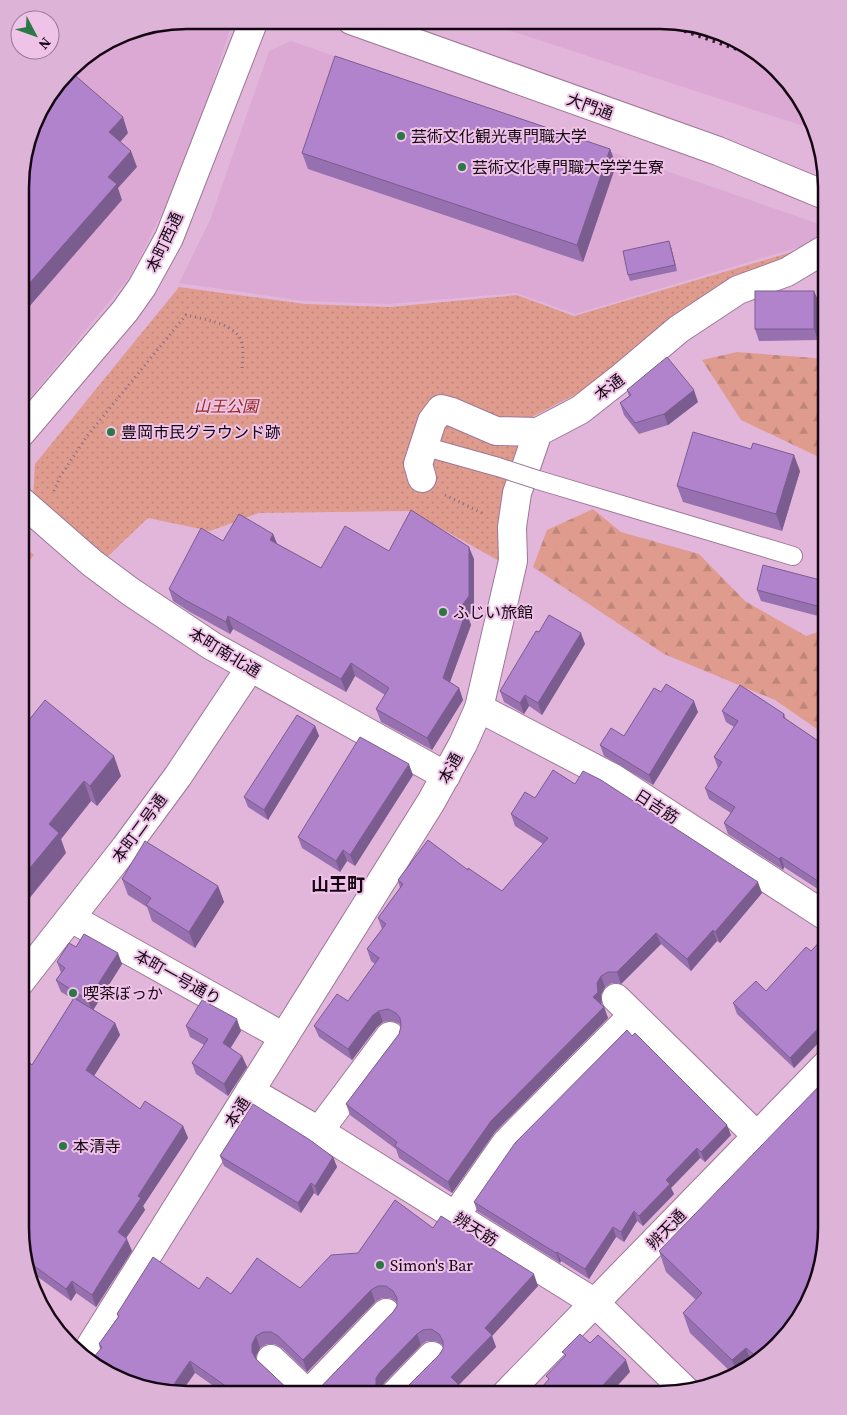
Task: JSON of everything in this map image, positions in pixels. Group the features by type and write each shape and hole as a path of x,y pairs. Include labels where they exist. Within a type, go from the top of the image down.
{"street":[{"name":"本町西通","path":"29,424 125,311 156,263 168,238 250,29"},
{"name":"大門通","path":"376,29 718,151 818,192"},
{"name":"本通","path":"87,1351 446,776 479,708 513,561 512,527 517,493 538,432 580,410 679,329 738,290 788,272 818,254"},
{"path":"422,478 418,464 432,421 441,409 496,431 538,432"},
{"name":"本町南北通","path":"29,509 92,563 131,592 212,646 446,776"},
{"name":"本町二号通","path":"29,971 125,848 178,776 250,668"},
{"name":"日吉筋","path":"479,708 614,778 818,911"},
{"name":"本町一号通り","path":"71,918 284,1037"},
{"path":"455,1216 506,1143 624,1006 757,1136"},
{"path":"319,1131 390,1036"},
{"name":"辨天通","path":"514,1386 818,1073"},
{"name":"辨天筋","path":"250,1091 319,1131 594,1303 680,1385"},
{"path":"316,1386 386,1313"},
{"path":"403,1386 432,1356"},
{"path":"271,1359 300,1386"}],"lane":[{"path":"423,446 794,556"}],"path":[{"path":"53,495 60,477 87,436 186,315 224,325 237,335 242,343 242,372"},
{"path":"422,478 433,489 512,527"}],"shaded area":[{"path":"230,29 188,161 131,275 29,399 30,166 37,136 50,108 61,91 83,68 108,50 126,41 166,30"},
{"path":"505,29 660,29 681,30 701,34 739,50 772,75 786,91 806,127"},
{"name":"芸術文化観光専門職大学","path":"291,41 818,224 818,238 816,242 575,314 516,293 389,304 304,301 179,283 210,220 269,51"}],"green space":[{"name":"山王公園","path":"809,247 594,385 528,419 501,562 410,511 259,513 210,531 148,518 106,558 33,497 35,464 179,287 305,304 390,307 517,295 574,316"},
{"path":"737,352 818,358 818,457 741,420 702,360"},
{"path":"593,509 621,532 699,554 745,601 806,636 818,632 818,730 775,700 664,654 533,567 547,530"},
{"path":"29,551 34,555 29,561"}],"building":[{"name":"芸術文化専門職大学学生寮","path":"335,56 610,149 577,245 302,153"},
{"path":"75,76 123,117 109,132 131,151 108,177 117,184 29,284 29,187 30,166 34,146 50,108 61,91"},
{"path":"669,241 675,265 628,275 623,251"},
{"path":"755,291 814,291 814,329 755,329"},
{"path":"667,357 694,390 664,414 635,423 620,403 631,395 627,390"},
{"path":"693,432 751,449 753,443 794,455 776,514 677,486"},
{"path":"411,510 469,547 469,596 461,607 466,612 443,678 459,688 427,738 376,709 389,688 351,663 341,679 228,616 226,622 185,600 169,589 201,528 223,541 239,514 273,534 270,540 321,568 345,526 389,551"},
{"path":"763,565 818,579 818,602 817,606 757,590"},
{"path":"549,615 581,633 538,703 525,695 520,703 500,691 536,631 539,632"},
{"path":"666,684 694,701 649,775 600,745 611,728 624,736 654,688 661,692"},
{"path":"740,685 784,714 783,717 818,741 818,881 781,857 779,859 724,823 735,807 705,788 722,762 714,757 738,721 722,711"},
{"path":"45,700 114,756 90,786 84,781 49,824 59,833 29,869 29,720"},
{"path":"297,715 315,726 264,810 244,797"},
{"path":"360,737 409,764 350,855 343,850 336,861 298,837"},
{"path":"553,770 575,784 583,771 601,780 758,882 715,932 713,930 687,959 656,933 617,972 608,972 601,976 597,983 598,992 593,997 604,1007 491,1121 448,1182 395,1146 397,1142 346,1104 399,1034 400,1018 396,1013 388,1009 373,1015 348,1049 314,1026 337,994 348,1001 379,958 367,949 386,924 378,918 403,884 398,880 428,840 468,870 468,868 502,891 548,838 511,814 525,792 535,798"},
{"path":"145,841 218,886 189,932 146,905 151,898 122,879"},
{"path":"84,934 118,953 88,1000 56,980 65,968 57,962 69,943 76,947"},
{"path":"818,944 818,1028 790,1058 733,1003 756,981 766,991 806,947 811,951"},
{"path":"74,998 115,1023 86,1070 140,1109 145,1101 183,1126 138,1196 141,1198 118,1232 127,1239 92,1295 72,1281 66,1289 34,1266 30,1249 29,1228 29,1062 32,1065"},
{"path":"202,1000 237,1019 223,1043 242,1056 224,1084 192,1063 208,1039 186,1026"},
{"path":"627,1030 632,1036 635,1033 727,1125 701,1152 697,1148 666,1180 670,1184 639,1216 634,1211 621,1232 613,1227 585,1269 474,1202 515,1143"},
{"path":"818,1087 818,1239 815,1259 810,1279 797,1307 772,1340 755,1355 746,1348 732,1360 683,1313 702,1293 659,1251"},
{"path":"253,1104 333,1157 315,1186 311,1183 298,1203 220,1156"},
{"path":"395,1200 433,1228 441,1216 534,1274 485,1328 492,1335 451,1377 460,1386 408,1386 443,1349 443,1341 439,1334 431,1329 423,1330 417,1334 380,1372 376,1378 376,1386 322,1386 397,1306 397,1298 393,1291 386,1286 378,1286 371,1290 303,1360 278,1336 271,1332 263,1332 256,1336 252,1344 252,1352 256,1359 285,1386 226,1386 190,1361 173,1385 166,1385 126,1374 95,1356 102,1347 99,1344 119,1316 117,1314 153,1257 199,1289 207,1277 231,1294 257,1258 300,1288 331,1255 358,1253"},
{"path":"580,1334 590,1343 598,1335 626,1360 602,1386 543,1386 549,1379 546,1376 566,1355 562,1352"}],"railway":[{"path":"684,30 737,49"}],"place":[{"name":"芸術文化観光専門職大学","path":"401,136"},
{"name":"芸術文化専門職大学学生寮","path":"462,167"},
{"name":"豊岡市民グラウンド跡","path":"111,432"},
{"name":"ふじい旅館","path":"443,612"},
{"name":"喫茶ぼっか","path":"73,993"},
{"name":"本清寺","path":"63,1146"},
{"name":"Simon's Bar","path":"380,1265"}],"district":[{"name":"山王町","path":"338,885"}]}
